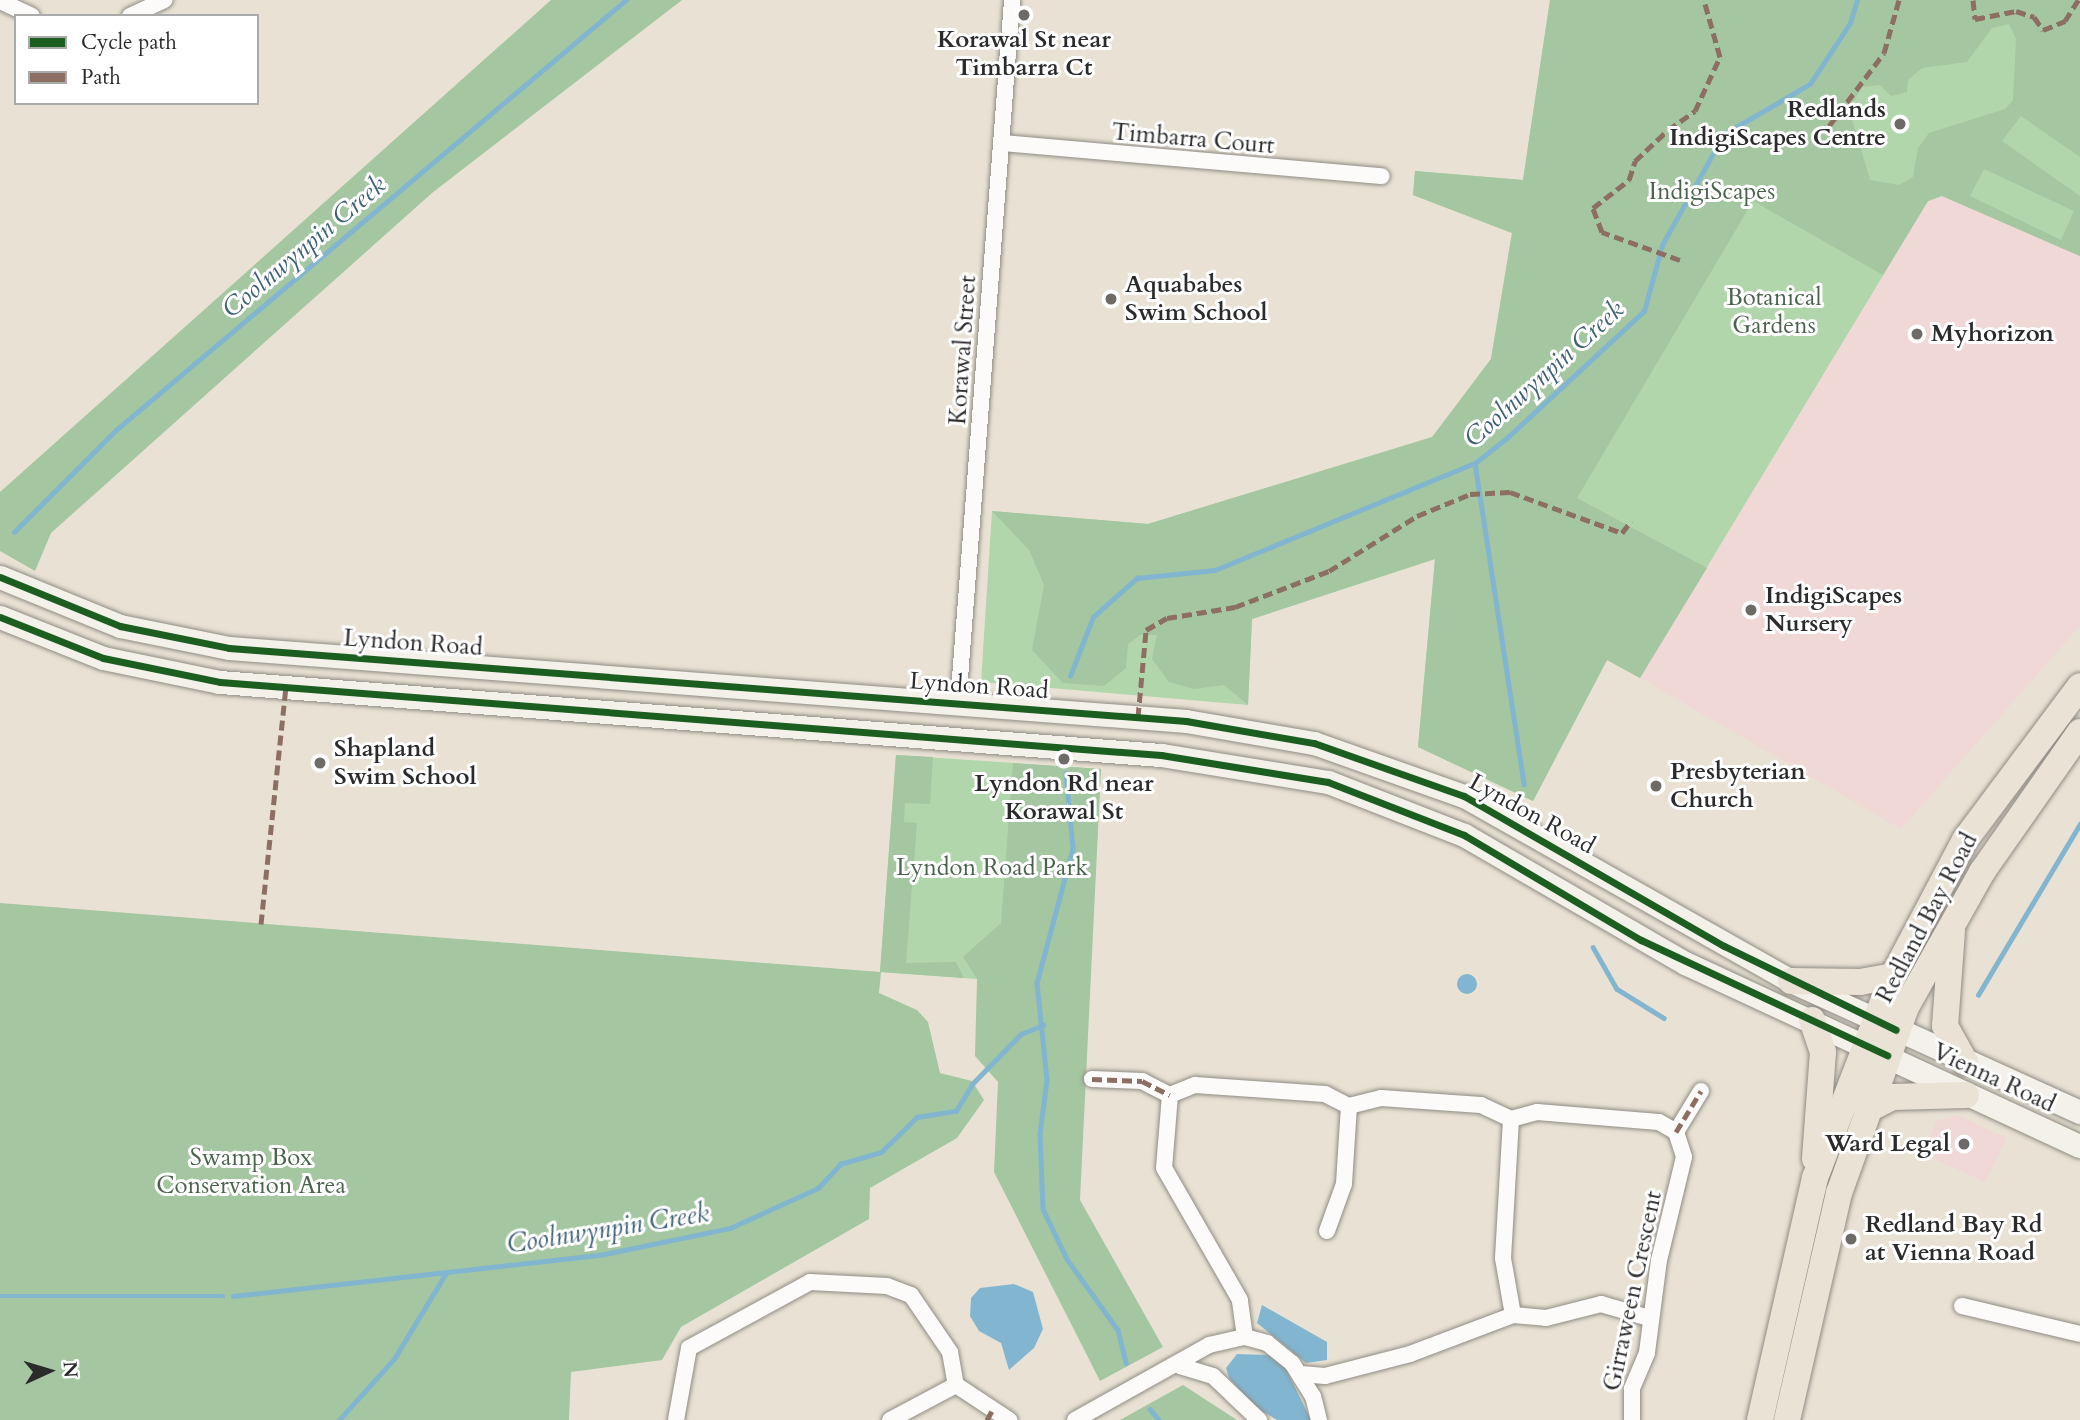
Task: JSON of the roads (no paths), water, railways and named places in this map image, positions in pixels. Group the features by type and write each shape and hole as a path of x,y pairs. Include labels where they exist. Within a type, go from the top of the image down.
{"main road":[{"name":"Lyndon Road","path":"0,577 120,626 229,648 1226,725 1392,766 1520,824 1656,909 1791,981 1881,1038"},
{"name":"Lyndon Road","path":"0,617 103,658 220,682 1204,758 1339,786 1464,835 1641,940 1812,1020 1881,1038"},
{"name":"Redland Bay Road","path":"1787,1420 1839,1193 1867,1110 1893,976 1965,840 2080,686"},
{"path":"956,739 958,704"},
{"name":"Redland Bay Road","path":"1760,1420 1815,1178 1881,1038 2019,813 2080,732"},
{"path":"1954,919 1943,1008 1950,1040 1965,1062"},
{"path":"1791,981 1860,982 1893,976"},
{"path":"1812,1020 1823,1052 1815,1178"},
{"name":"Vienna Road","path":"1881,1038 1965,1062 2080,1112"},
{"name":"Vienna Road","path":"1881,1038 1966,1095 2080,1146"},
{"path":"1867,1110 1892,1097 1966,1095"}],"street":[{"path":"134,14 165,0"},
{"name":"Korawal Street","path":"958,704 1012,0"},
{"path":"0,1 28,14"},
{"name":"Timbarra Court","path":"1002,143 1382,176"},
{"path":"1092,1079 1142,1081 1170,1096"},
{"path":"1170,1096 1195,1085 1325,1094 1349,1106 1381,1098 1480,1105 1511,1119 1537,1112 1659,1122 1676,1132 1701,1091"},
{"path":"1170,1096 1164,1168 1240,1300 1245,1337"},
{"path":"1327,1231 1345,1184 1349,1106"},
{"path":"1511,1119 1503,1258 1513,1315"},
{"name":"Girraween Crescent","path":"1632,1420 1632,1389 1647,1353 1649,1318 1682,1170 1676,1132"},
{"path":"676,1420 689,1348 810,1282 887,1286 911,1295 950,1352 956,1385 990,1413 1009,1420"},
{"path":"1301,1374 1325,1376 1492,1328 1513,1315 1546,1318 1601,1304 1649,1318"},
{"path":"1962,1306 2080,1334"},
{"path":"1075,1420 1180,1366 1209,1345 1245,1337 1268,1343 1301,1374 1313,1396 1319,1420"},
{"path":"1209,1345 1213,1376"},
{"path":"1180,1366 1213,1376 1259,1420"},
{"path":"1313,1396 1325,1376"},
{"path":"890,1420 956,1385"}],"water":[{"path":"1467,974 1474,977 1477,984 1474,991 1467,994 1460,991 1457,984 1460,977"},
{"path":"1014,1284 1033,1292 1043,1329 1034,1348 1009,1370 1001,1343 979,1331 970,1316 971,1298 980,1288"},
{"path":"1262,1305 1327,1342 1327,1360 1306,1363 1257,1323"},
{"path":"1237,1354 1268,1355 1286,1369 1311,1420 1277,1420 1255,1407 1229,1378 1226,1368"}],"waterway":[{"name":"Coolnwynpin Creek","path":"14,532 116,430 626,0"},
{"name":"Coolnwynpin Creek","path":"1070,676 1093,617 1137,578 1215,570 1475,463 1508,437 1644,311 1662,245 1724,134 1810,84 1850,23 1857,0"},
{"path":"1475,463 1524,784"},
{"name":"Coolnwynpin Creek","path":"1066,773 1073,849 1037,983 1047,1080 1040,1134 1043,1209 1067,1259 1118,1330 1126,1363"},
{"path":"1978,995 2080,824"},
{"path":"1593,947 1617,989 1664,1018"},
{"name":"Coolnwynpin Creek","path":"233,1296 600,1255 730,1228 818,1188 840,1164 881,1152 917,1117 956,1111 972,1084 1021,1034 1043,1025"},
{"path":"339,1420 394,1359 446,1273"},
{"name":"Coolnwynpin Creek","path":"0,1296 223,1296"},
{"name":"Coolnwynpin Creek","path":"1150,1409 1159,1420"}],"place":[{"name":"Korawal St near Timbarra Ct","path":"1024,15"},
{"name":"Redlands IndigiScapes Centre","path":"1900,124"},
{"name":"Aquababes Swim School","path":"1111,299"},
{"name":"Myhorizon","path":"1917,334"},
{"name":"IndigiScapes Nursery","path":"1751,610"},
{"name":"Lyndon Rd near Korawal St","path":"1064,759"},
{"name":"Shapland Swim School","path":"320,763"},
{"name":"Presbyterian Church","path":"1656,786"},
{"name":"Ward Legal","path":"1964,1144"},
{"name":"Redland Bay Rd at Vienna Road","path":"1851,1239"}],"park label":[{"name":"IndigiScapes","path":"1712,192"},
{"name":"Botanical Gardens","path":"1774,312"},
{"name":"Lyndon Road Park","path":"992,868"},
{"name":"Swamp Box Conservation Area","path":"251,1172"}]}
